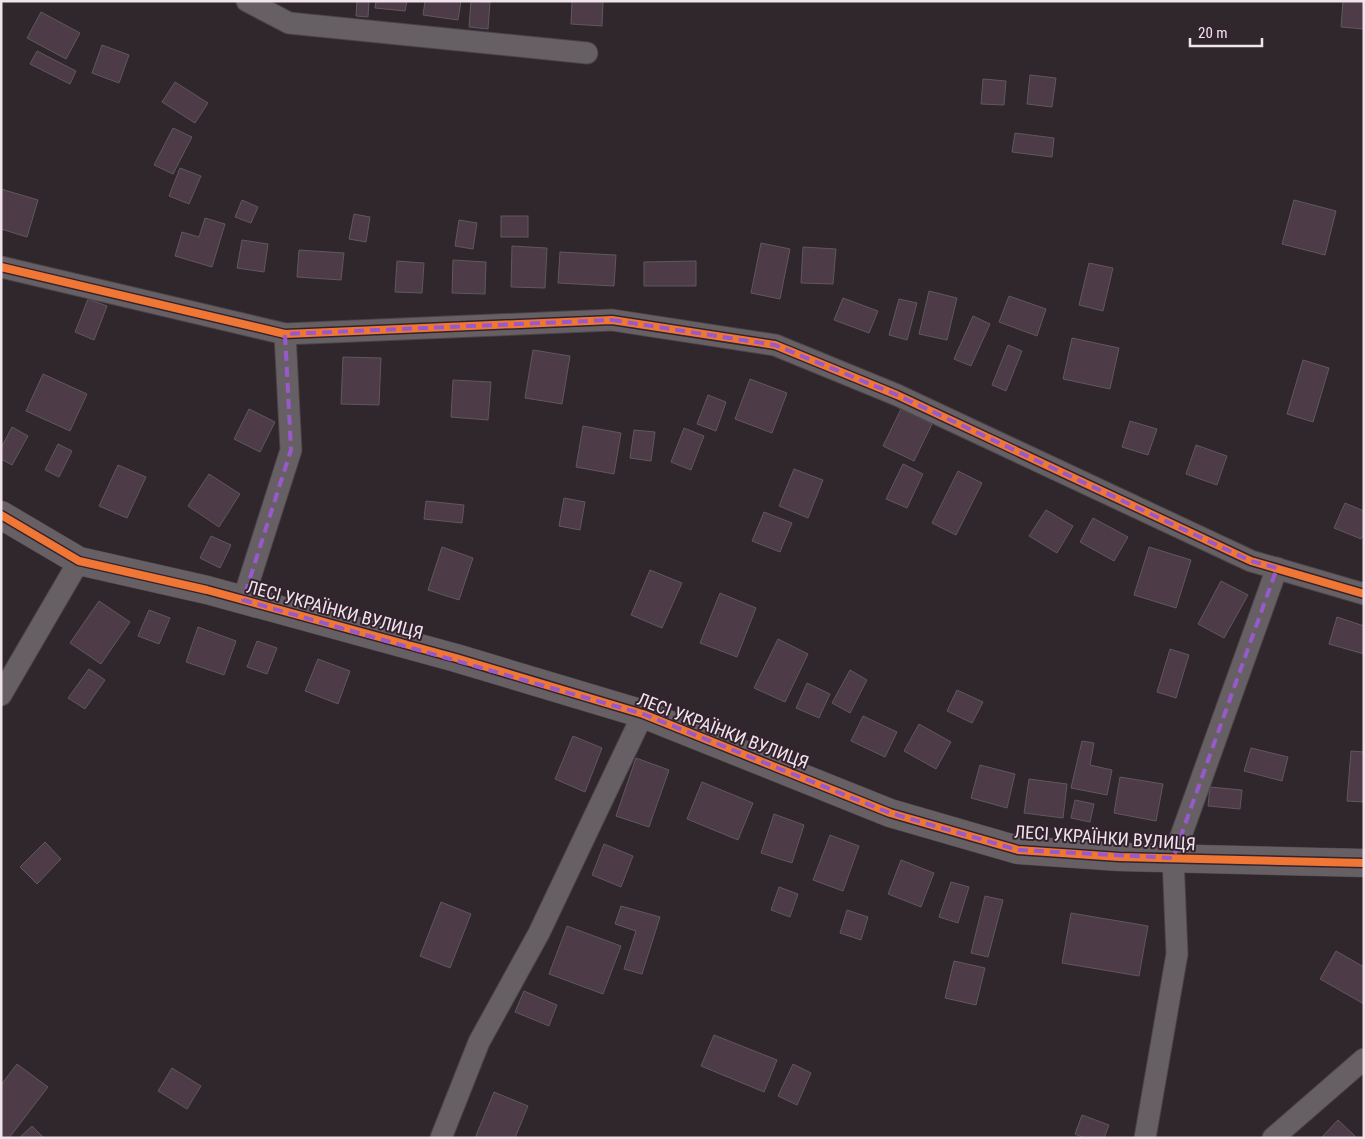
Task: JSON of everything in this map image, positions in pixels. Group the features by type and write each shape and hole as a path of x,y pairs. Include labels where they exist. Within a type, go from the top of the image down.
{"street":[{"path":"247,1 289,22 587,53"},
{"path":"1,267 285,334 612,320 775,345 897,395 1251,561 1364,594"},
{"path":"243,600 291,450 285,334"},
{"name":"ЛЕСІ УКРАЇНКИ ВУЛИЦЯ","path":"1,515 79,561 243,600 456,658 643,714 890,813 1018,850 1173,858 1364,863"},
{"path":"1,695 79,561"},
{"path":"1145,1138 1177,954 1173,858 1276,568"},
{"path":"441,1138 479,1042 539,933 643,714"},
{"path":"1273,1138 1364,1059"}],"highlighted area":[{"path":"612,320 775,345 897,395 1251,561 1277,568 1173,858 1018,850 890,813 643,714 243,600 291,450 285,334"}],"building":[{"path":"357,1 369,1 368,17 356,16"},
{"path":"376,1 407,1 405,11 375,8"},
{"path":"425,1 461,1 458,20 423,15"},
{"path":"471,1 490,2 488,29 469,27"},
{"path":"572,1 603,1 602,26 571,24"},
{"path":"1343,1 1364,1 1364,29 1341,27"},
{"path":"41,12 80,33 66,59 27,38"},
{"path":"102,45 129,55 119,83 92,73"},
{"path":"37,51 76,71 70,84 30,64"},
{"path":"1030,75 1056,78 1052,107 1027,104"},
{"path":"983,79 1006,81 1004,105 981,104"},
{"path":"175,82 208,103 195,123 162,102"},
{"path":"173,128 192,137 173,174 154,165"},
{"path":"1015,133 1054,138 1052,157 1012,152"},
{"path":"180,168 201,176 189,204 169,196"},
{"path":"1,189 38,200 27,237 1,229"},
{"path":"242,200 258,207 251,223 235,217"},
{"path":"1294,200 1336,211 1325,255 1282,244"},
{"path":"354,214 370,217 366,242 349,239"},
{"path":"501,216 528,216 528,237 501,237"},
{"path":"205,218 225,224 212,267 175,256 182,232 199,237"},
{"path":"459,220 477,223 473,249 455,246"},
{"path":"242,240 268,244 264,272 237,268"},
{"path":"761,243 790,249 780,299 751,293"},
{"path":"512,246 547,248 545,288 511,287"},
{"path":"803,247 836,249 833,284 801,283"},
{"path":"299,250 344,253 341,280 297,277"},
{"path":"560,252 616,255 614,286 558,283"},
{"path":"453,260 486,262 485,294 452,293"},
{"path":"397,261 424,263 422,293 395,292"},
{"path":"696,261 696,286 644,286 644,262"},
{"path":"1089,263 1113,268 1103,311 1079,305"},
{"path":"929,291 957,298 947,340 919,334"},
{"path":"1009,296 1046,309 1037,336 999,322"},
{"path":"843,298 878,311 869,333 834,320"},
{"path":"88,299 107,306 94,340 75,332"},
{"path":"899,299 917,303 907,340 889,335"},
{"path":"973,316 990,324 971,366 954,359"},
{"path":"1072,338 1119,348 1110,389 1063,379"},
{"path":"1008,345 1022,351 1006,391 992,385"},
{"path":"533,350 570,356 562,404 525,398"},
{"path":"343,357 381,358 379,405 341,404"},
{"path":"1303,360 1329,368 1313,422 1287,414"},
{"path":"43,374 87,394 70,431 26,411"},
{"path":"750,379 787,393 772,433 735,419"},
{"path":"453,380 491,382 488,420 451,417"},
{"path":"708,395 726,402 716,431 697,424"},
{"path":"249,409 275,422 260,452 234,439"},
{"path":"901,409 932,424 914,461 883,446"},
{"path":"1130,421 1157,429 1148,455 1122,447"},
{"path":"583,426 621,433 614,474 576,467"},
{"path":"12,427 28,436 12,465 1,459 1,448"},
{"path":"684,428 704,436 691,470 671,462"},
{"path":"634,430 655,432 651,461 630,458"},
{"path":"58,444 72,451 59,477 45,470"},
{"path":"1196,445 1227,456 1217,485 1186,474"},
{"path":"903,464 923,474 907,508 886,499"},
{"path":"118,465 146,477 127,518 99,506"},
{"path":"794,469 823,480 808,518 779,506"},
{"path":"958,471 982,483 956,535 932,523"},
{"path":"209,474 240,494 219,527 188,506"},
{"path":"564,498 585,502 580,530 559,526"},
{"path":"426,501 464,505 462,523 424,519"},
{"path":"1345,503 1364,511 1364,533 1361,539 1334,528"},
{"path":"1046,510 1073,526 1057,553 1029,536"},
{"path":"764,512 792,523 780,552 752,541"},
{"path":"1093,518 1128,537 1114,561 1080,542"},
{"path":"211,536 231,545 220,568 200,558"},
{"path":"442,547 473,558 459,600 428,590"},
{"path":"1149,547 1191,560 1176,608 1134,595"},
{"path":"650,570 682,583 662,628 631,615"},
{"path":"1221,581 1248,595 1224,638 1198,624"},
{"path":"720,593 756,608 737,657 700,643"},
{"path":"99,601 130,622 101,664 70,643"},
{"path":"149,610 170,618 159,644 138,636"},
{"path":"1337,617 1364,626 1364,654 1329,644"},
{"path":"198,627 236,641 224,675 186,662"},
{"path":"778,639 808,654 785,702 754,688"},
{"path":"257,641 277,648 267,674 247,667"},
{"path":"1170,649 1189,655 1176,698 1157,692"},
{"path":"318,659 350,671 338,704 305,691"},
{"path":"89,669 105,680 85,709 68,698"},
{"path":"850,670 867,680 850,713 832,703"},
{"path":"807,683 830,694 819,718 796,708"},
{"path":"957,690 983,702 972,723 947,711"},
{"path":"863,716 897,732 885,757 851,741"},
{"path":"919,724 951,742 936,769 904,751"},
{"path":"573,736 602,748 585,792 555,779"},
{"path":"1082,741 1094,743 1090,765 1112,770 1107,795 1071,788"},
{"path":"1251,748 1288,757 1282,781 1244,771"},
{"path":"1351,751 1364,752 1364,802 1347,801"},
{"path":"636,758 669,770 649,827 616,816"},
{"path":"980,765 1015,774 1007,808 971,798"},
{"path":"1120,777 1163,784 1156,821 1114,813"},
{"path":"1029,779 1067,784 1063,818 1024,813"},
{"path":"702,782 753,803 738,840 687,819"},
{"path":"1210,787 1242,790 1240,809 1208,806"},
{"path":"1075,800 1094,804 1090,822 1071,818"},
{"path":"774,814 804,825 792,863 761,853"},
{"path":"830,835 859,846 843,891 813,880"},
{"path":"45,842 61,859 37,884 20,867"},
{"path":"604,844 633,856 621,887 592,875"},
{"path":"901,860 934,873 921,907 888,894"},
{"path":"951,882 969,887 958,923 939,917"},
{"path":"779,887 798,894 790,917 771,910"},
{"path":"985,896 1003,900 988,957 971,953"},
{"path":"441,902 471,914 450,968 420,956"},
{"path":"621,906 660,917 642,974 624,969 636,931 615,924"},
{"path":"847,910 868,917 861,940 840,933"},
{"path":"1071,913 1148,926 1139,976 1062,963"},
{"path":"567,926 621,946 603,994 549,974"},
{"path":"1336,951 1364,967 1364,1004 1320,979"},
{"path":"954,961 985,968 976,1005 945,998"},
{"path":"524,991 557,1005 549,1026 515,1012"},
{"path":"714,1035 777,1060 764,1092 701,1066"},
{"path":"17,1064 48,1087 9,1138 1,1138 1,1085"},
{"path":"793,1064 811,1073 797,1105 778,1096"},
{"path":"172,1068 201,1086 187,1109 158,1091"},
{"path":"494,1092 528,1106 515,1138 475,1138"},
{"path":"1082,1115 1109,1125 1104,1138 1084,1138 1075,1134"},
{"path":"1338,1120 1357,1138 1321,1138"},
{"path":"32,1126 44,1138 19,1138"}],"cycle path":[{"path":"1,267 285,334 612,320 775,345 897,395 1251,561 1364,594"},
{"path":"1,515 79,561 207,590 456,658 643,714 890,813 1018,850 1119,857 1364,863"}]}
